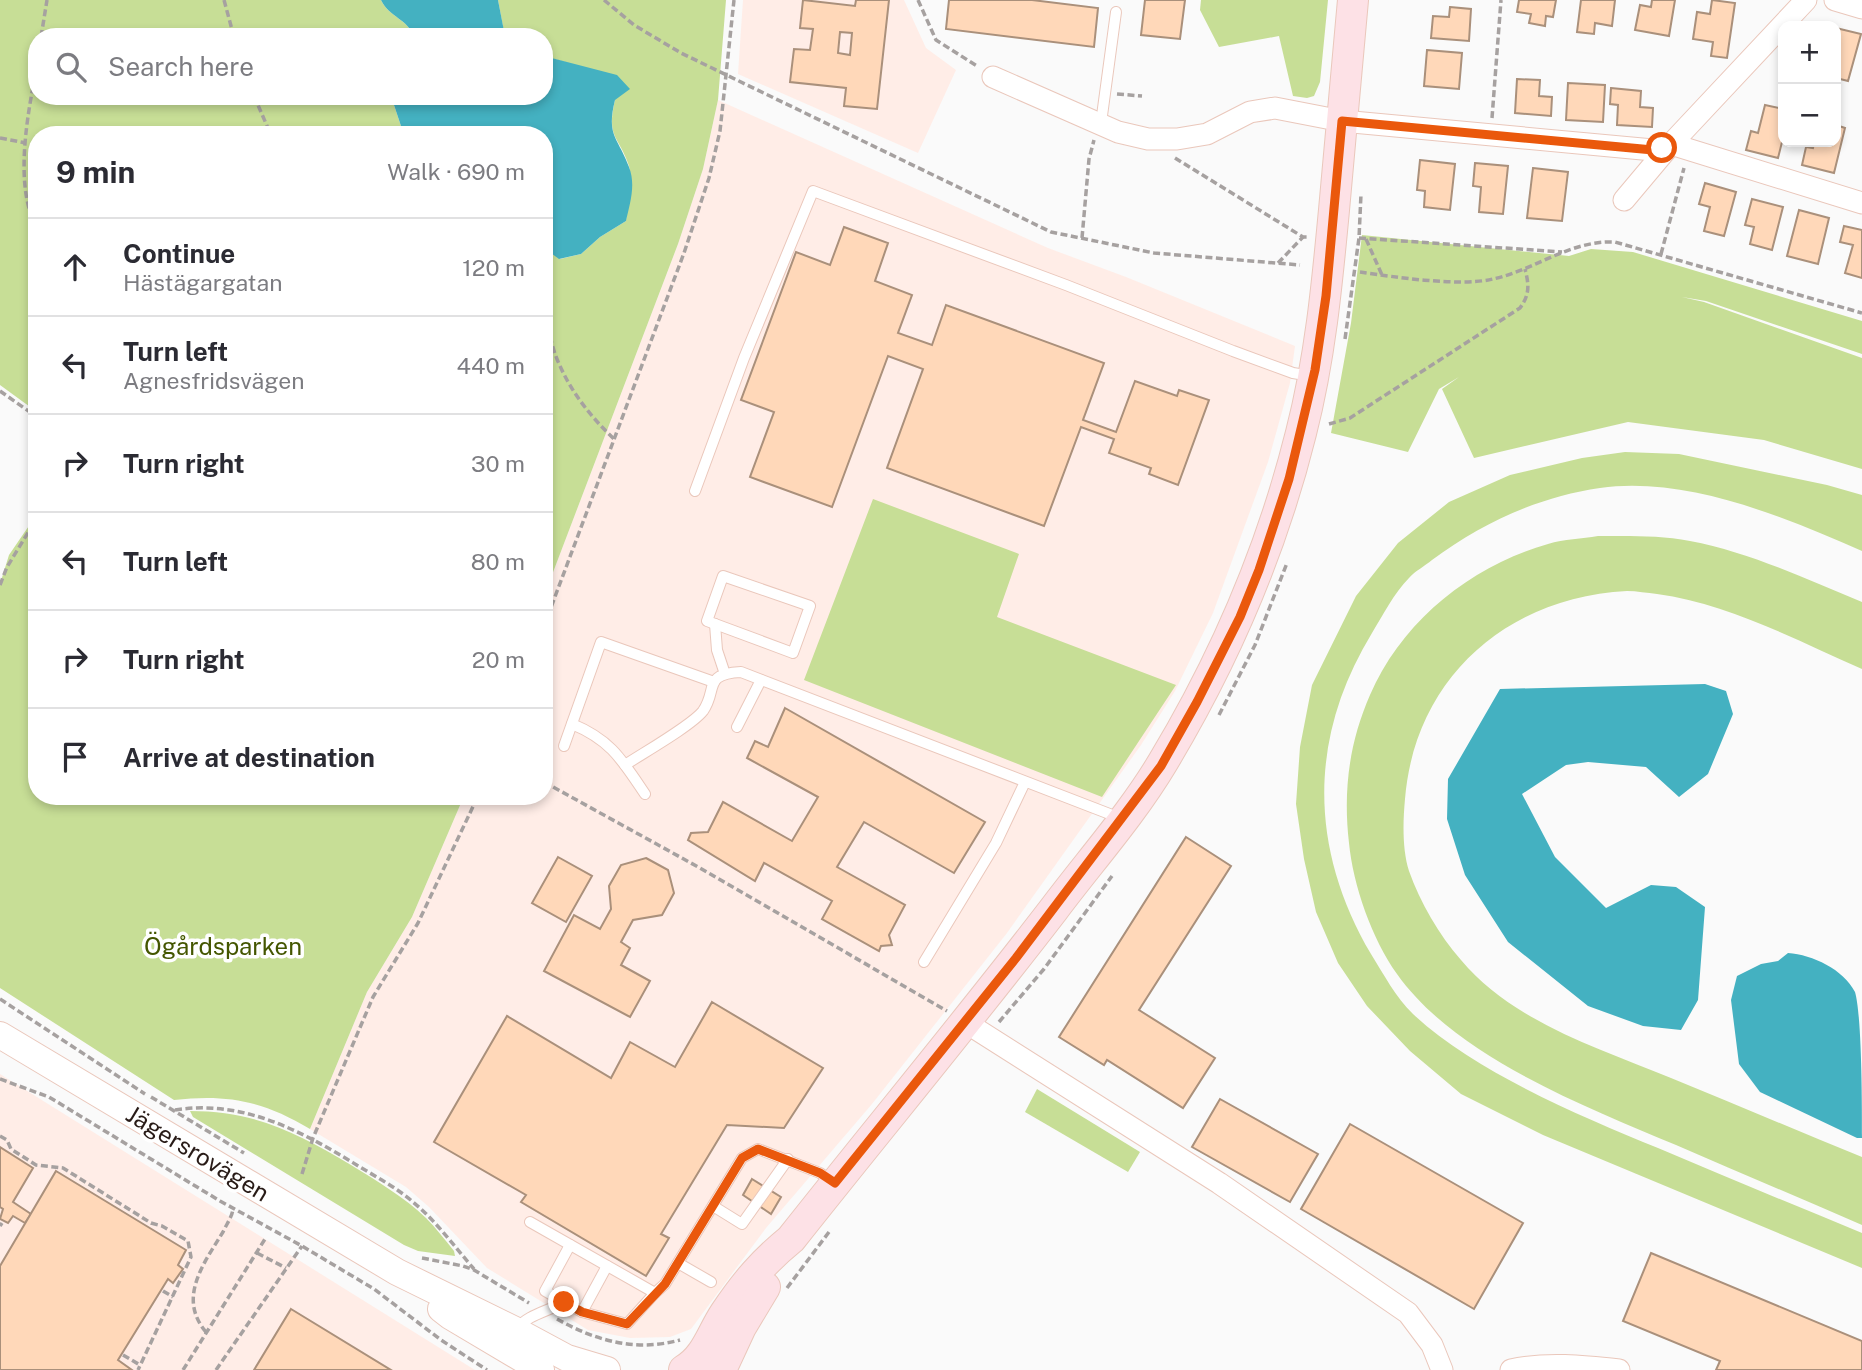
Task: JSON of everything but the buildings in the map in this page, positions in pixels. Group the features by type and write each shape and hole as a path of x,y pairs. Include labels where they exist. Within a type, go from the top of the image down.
{"main road":[{"path":"684,1370 704,1354 724,1315 763,1262 791,1239 835,1183 953,1015 1123,819 1161,766 1240,617 1285,490 1314,377 1326,296 1353,0"},
{"path":"721,1370 741,1327 778,1268 791,1239"}],"street":[{"path":"1624,200 1671,144 1806,0"},
{"path":"1835,0 1862,8"},
{"path":"993,77 1118,132 1148,139 1177,139 1207,134 1250,112 1275,108 1342,121 1653,150 1671,144 1862,203"},
{"path":"953,1015 1219,1183 1408,1313 1432,1345 1442,1370"},
{"name":"Jägersrovägen","path":"0,1035 397,1272 515,1330 567,1359 607,1370"},
{"name":"Jägersrovägen","path":"397,1272 450,1316 541,1370"},
{"path":"1525,1369 1591,1367 1619,1370"}],"lane":[{"path":"1101,123 1116,12"},
{"path":"695,491 744,358 813,191 1066,285 1233,351 1293,373 1314,377"},
{"path":"723,576 810,606 793,653 715,624 707,621 723,576"},
{"path":"715,624 717,650 725,674"},
{"path":"564,746 601,642 714,682"},
{"path":"625,765 704,710 717,678 741,672 1123,819"},
{"path":"737,727 761,680"},
{"path":"572,724 604,740 645,794"},
{"path":"924,962 996,843 1025,782"},
{"path":"570,1245 545,1291 582,1312 627,1324 665,1284 742,1158 758,1149 820,1173 835,1183"},
{"path":"713,1206 742,1224 788,1159"},
{"path":"530,1222 655,1293"},
{"path":"678,1263 711,1282"},
{"path":"582,1312 607,1266"},
{"path":"515,1330 527,1317 545,1313 564,1302"}],"path":[{"path":"42,28 47,0"},
{"path":"224,0 232,28"},
{"path":"604,0 634,25 681,53 1051,232 1154,253 1300,265"},
{"path":"553,602 684,253 709,178 720,131 734,0"},
{"path":"918,0 936,40 993,77"},
{"path":"1491,134 1501,0"},
{"path":"28,206 24,187 26,121 29,105"},
{"path":"258,105 267,126"},
{"path":"1082,238 1089,159 1101,123"},
{"path":"0,138 26,143"},
{"path":"1661,254 1685,166 1671,144"},
{"path":"1164,152 1303,237 1278,263"},
{"path":"1311,237 1312,245"},
{"path":"1359,238 1563,252"},
{"path":"1366,239 1382,275"},
{"path":"1360,272 1467,282 1490,280 1525,270 1574,247 1601,242 1629,245 1862,313"},
{"path":"1329,424 1350,418 1520,308 1527,299 1529,288 1525,270"},
{"path":"553,348 575,394 591,417 614,439"},
{"path":"0,391 28,411"},
{"path":"0,585 7,567 28,533"},
{"path":"553,787 771,908 953,1015"},
{"path":"302,1174 313,1138 373,997 418,923 474,805"},
{"path":"0,999 145,1094 254,1158"},
{"path":"0,1079 49,1097 302,1246 382,1295 441,1340 487,1370"},
{"path":"173,1110 195,1107 232,1110 268,1119 313,1138 411,1200 427,1214 474,1270 420,1258"},
{"path":"0,1136 7,1140 11,1149 36,1165 63,1168 151,1223 162,1226 188,1241 191,1257 139,1368 123,1354"},
{"path":"206,1332 193,1309 195,1282 232,1217 233,1207"},
{"path":"183,1370 265,1239"},
{"path":"216,1370 302,1246"},
{"path":"256,1253 286,1268"},
{"path":"163,1291 173,1297"}],"shaded area":[{"path":"743,0 904,0 926,48 956,70 918,153 738,74"},
{"path":"718,100 1048,248 1295,346 1290,383 1268,462 1213,613 1175,691 1141,745 1007,933 872,1104 766,1228 691,1329 670,1337 630,1338 588,1330 487,1268 429,1207 406,1187 310,1129 367,992 412,917 460,805 553,805 553,572 678,244 703,169"},
{"path":"0,1074 475,1370 0,1370"}],"green space":[{"path":"0,0 381,0 384,6 407,26 409,28 28,28 28,105 394,105 401,126 28,126 28,405 0,385"},
{"path":"498,0 726,0 718,100 703,169 678,244 553,572 553,254 560,259 581,254 600,237 626,221 630,171 613,130 615,100 589,69 553,59 553,28 503,28"},
{"path":"1201,0 1328,0 1320,82 1314,96 1293,96 1279,36 1219,47 1200,10"},
{"path":"1362,235 1569,256 1591,249 1633,252 1862,321 1862,354 1706,301 1682,297 1704,302 1862,358 1862,469 1764,440 1628,422 1474,458 1442,389 1459,377 1439,389 1408,452 1331,433 1351,323"},
{"path":"1625,452 1679,454 1827,485 1862,495 1862,551 1800,525 1734,502 1667,488 1633,486 1600,488 1555,498 1491,523 1471,534 1411,575 1394,597 1351,673 1336,713 1327,753 1324,793 1327,834 1336,874 1351,914 1390,985 1407,1008 1438,1035 1497,1073 1563,1107 1862,1233 1862,1268 1543,1135 1461,1094 1410,1051 1367,1006 1338,963 1316,912 1304,859 1296,804 1300,747 1312,685 1356,596 1398,543 1449,502 1510,475 1582,458"},
{"path":"873,499 1019,554 997,617 1176,685 1102,797 804,680"},
{"name":"Ögårdsparken","path":"28,527 28,805 460,805 412,917 367,992 310,1129 277,1112 245,1102 211,1098 174,1100 0,988 0,584 9,555"},
{"path":"1598,536 1667,538 1712,546 1777,567 1862,602 1862,669 1762,624 1684,599 1627,591 1584,597 1544,609 1507,627 1475,652 1448,681 1427,716 1413,755 1405,799 1404,844 1409,871 1431,918 1461,960 1482,982 1531,1017 1586,1044 1862,1157 1862,1225 1602,1114 1524,1076 1487,1054 1422,1004 1388,960 1365,911 1351,859 1347,786 1357,731 1370,695 1384,668 1400,643 1420,621 1466,582 1492,566 1554,542"},
{"path":"1037,1089 1140,1152 1128,1172 1025,1112"},
{"path":"190,1111 235,1115 255,1120 312,1143 371,1177 409,1203 433,1226 454,1251 455,1256 418,1251 404,1245 193,1117"}],"water":[{"path":"381,0 498,0 503,28 409,28"},
{"path":"553,58 617,75 630,89 615,100 612,121 614,136 629,167 632,181 626,221 600,237 581,254 559,259 553,255 553,126 401,126 394,105 553,105"},
{"path":"1705,684 1726,691 1733,714 1708,774 1679,797 1646,767 1588,762 1566,765 1522,794 1555,857 1606,908 1651,885 1676,887 1705,907 1698,1000 1681,1030 1643,1026 1588,1006 1508,942 1465,875 1447,819 1448,779 1500,689"},
{"path":"1788,953 1817,960 1835,970 1855,992 1860,1040 1862,1138 1760,1092 1739,1064 1731,1000 1737,976 1761,964 1778,961"}],"route":[{"path":"564,1302 582,1312 627,1324 665,1284 742,1158 758,1149 820,1173 835,1183 1016,958 1161,766 1240,617 1259,570 1289,479 1315,370 1325,308 1342,121 1653,150 1662,148"}]}
